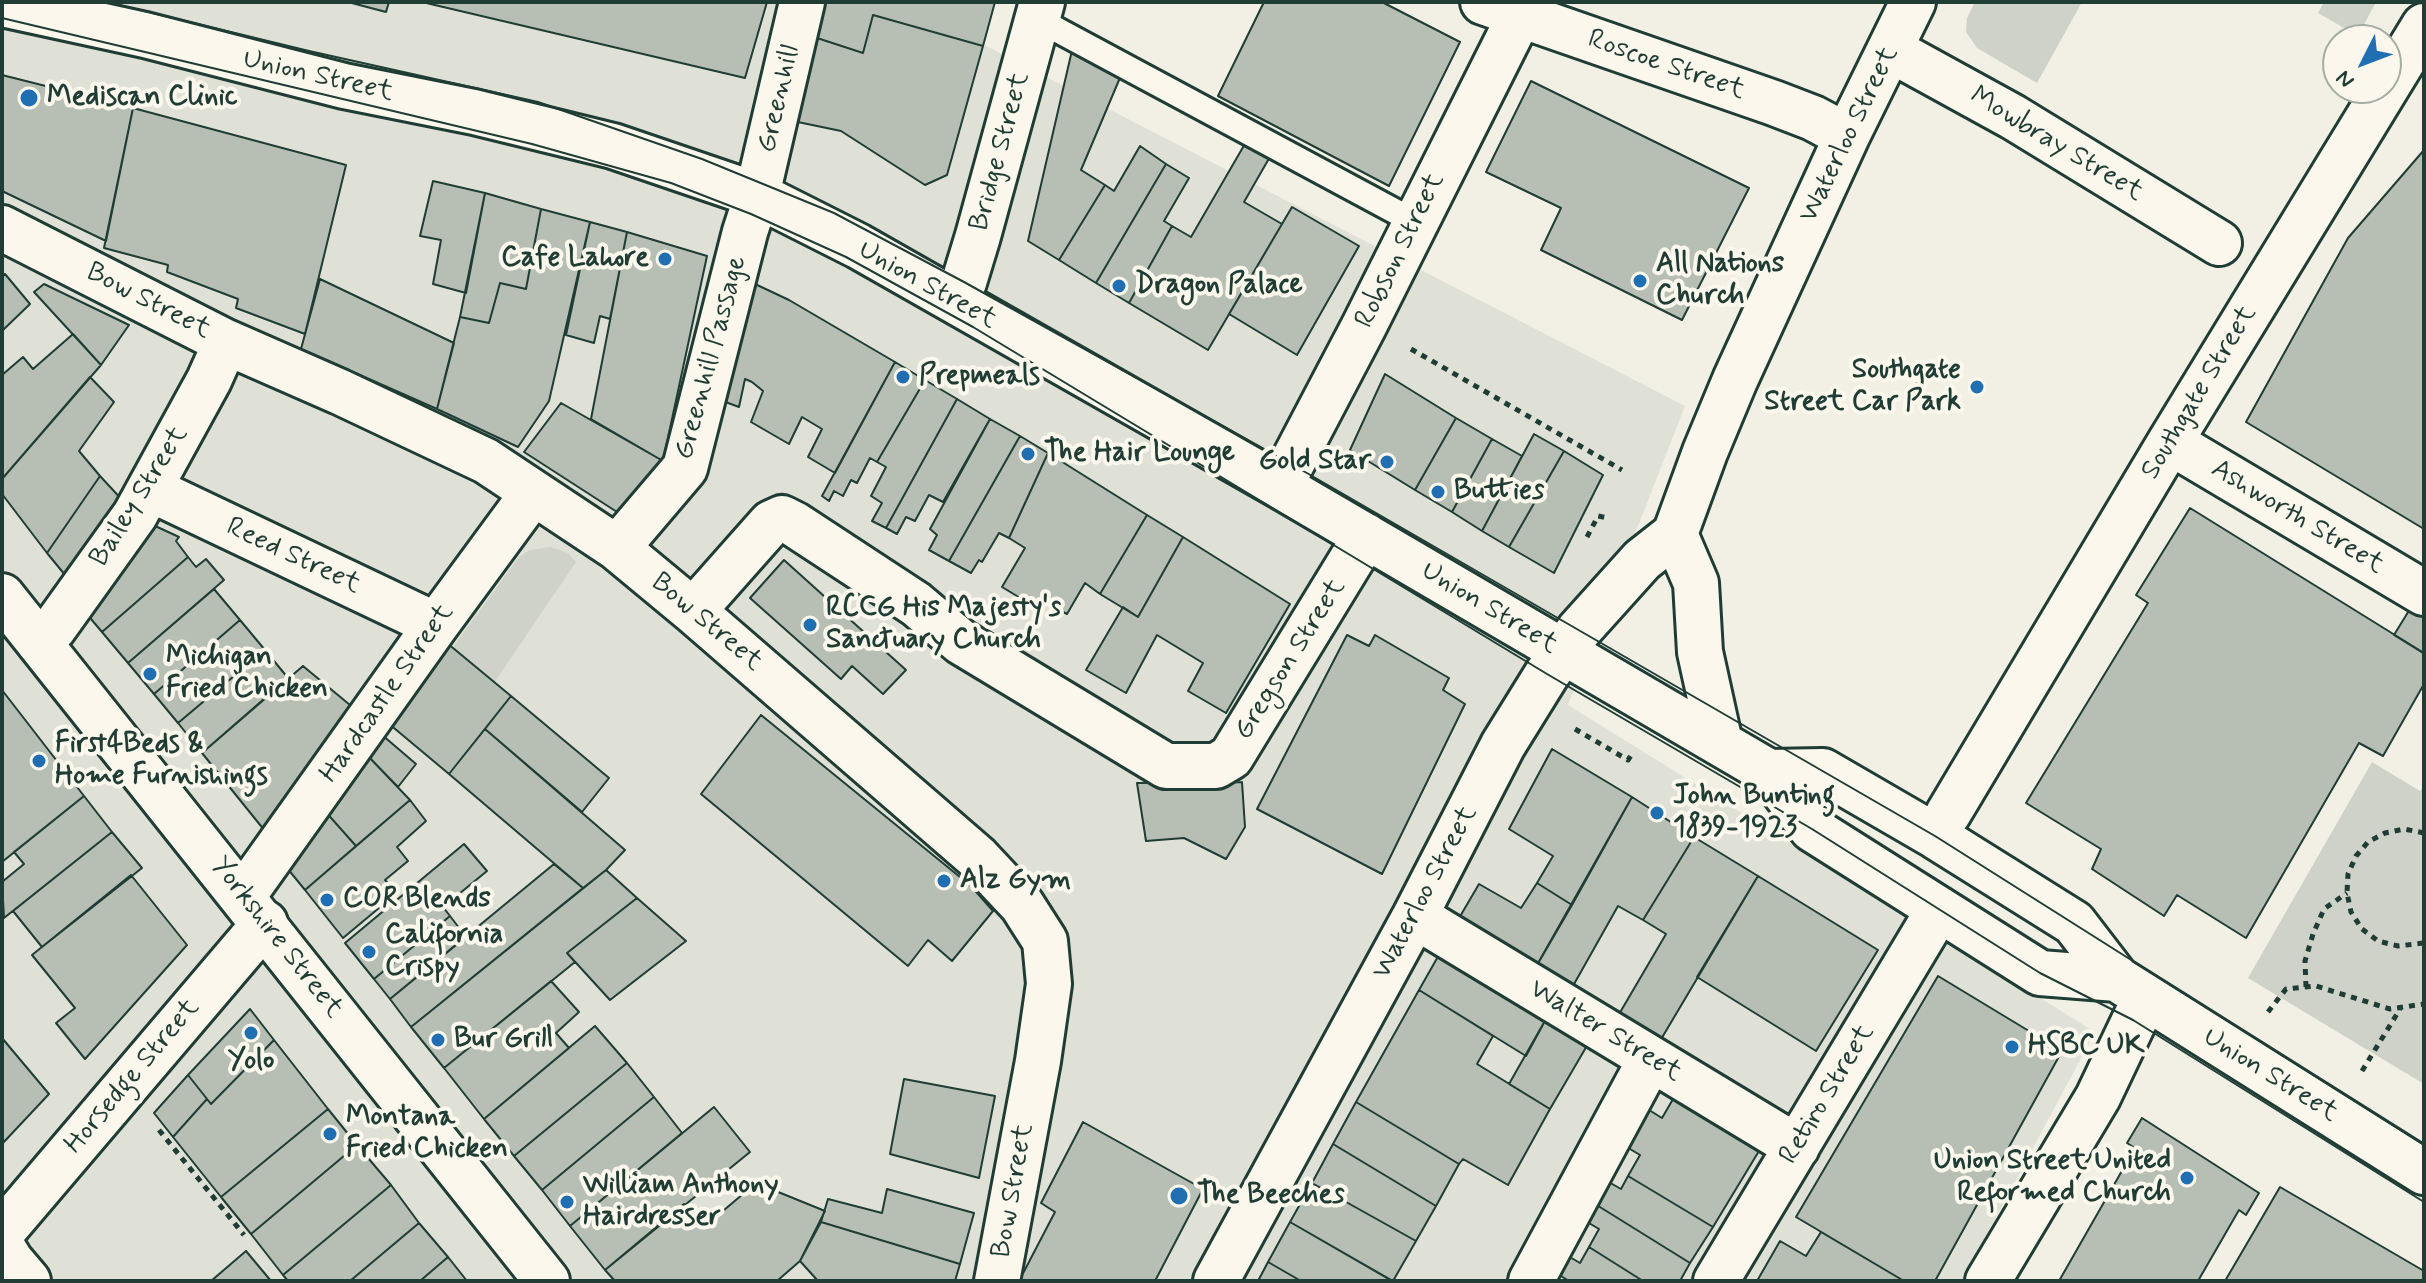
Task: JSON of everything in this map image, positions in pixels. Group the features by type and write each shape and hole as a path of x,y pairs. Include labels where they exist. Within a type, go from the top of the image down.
{"street":[{"name":"Greenhill","path":"757,195 802,2"},
{"name":"Waterloo Street","path":"1216,1281 1415,916 1503,745 1562,652 1626,576 1675,534 1735,380 1847,136 1913,2"},
{"name":"Union Street","path":"2,4 145,35 344,86 474,112 613,146 757,195 858,246 1280,486 1769,772 1812,829 2040,973 2131,988"},
{"name":"Roscoe Street","path":"1509,6 1787,108 1847,136"},
{"name":"Robson Street","path":"1280,486 1415,222 1509,6"},
{"name":"Bridge Street","path":"955,301 978,236 1040,11"},
{"name":"Southgate Street","path":"1948,814 2424,26"},
{"name":"Mowbray Street","path":"1891,50 2013,117 2219,243"},
{"name":"Greenhill Passage","path":"617,548 685,468 757,195"},
{"name":"Bow Street","path":"2,228 226,342 486,461 617,548 978,858 1022,905 1045,941 1049,984 1038,1061 997,1281"},
{"name":"Bailey Street","path":"39,642 54,628 135,515 226,342"},
{"name":"Ashworth Street","path":"2170,442 2424,593"},
{"name":"Reed Street","path":"150,489 436,625"},
{"name":"Hardcastle Street","path":"254,910 436,625 533,493"},
{"name":"Gregson Street","path":"693,611 771,523 782,518 916,604 961,642 1166,766 1216,766 1231,757 1366,536"},
{"path":"1675,534 1696,583 1700,652 1720,743"},
{"name":"Yorkshire Street","path":"2,596 547,1281"},
{"name":"Union Street","path":"1769,772 1823,771 1935,836 2074,923 2131,988 2424,1172"},
{"name":"Retiro Street","path":"1716,1281 1939,909"},
{"name":"Horsedge Street","path":"2,1232 254,910"},
{"name":"Walter Street","path":"1415,916 1797,1147"},
{"path":"1988,1281 2098,1097 2131,988"},
{"path":"1531,1281 1650,1060"},
{"path":"2,1246 28,1281"}],"lane":[{"path":"1040,11 1415,222"}],"path":[{"path":"1409,348 1622,470"},
{"path":"1586,540 1598,516"},
{"path":"2424,833 2404,829 2385,833 2368,842 2356,856 2348,874 2347,893 2351,912 2362,929 2378,941 2398,946 2424,943"},
{"path":"2306,987 2305,961 2324,909 2347,893"},
{"path":"2268,1012 2286,989 2316,986 2390,1009 2424,1004"},
{"path":"2362,1071 2401,1008"},
{"path":"155,1126 244,1235"}],"shaded area":[{"path":"2,2 901,2 1685,406 1568,705 2095,1032 1962,1281 33,1281 23,1242 2,1194"},
{"path":"1975,2 2082,2 2037,83 1977,48 1966,32 1967,18"},
{"path":"2324,2 2376,2 2364,24 2337,24 2318,13"},
{"path":"551,547 568,553 576,562 494,683 453,647 519,557 530,550"},
{"path":"2372,762 2420,791 2424,785 2424,1084 2248,978"}],"building":[{"path":"348,2 389,2 386,12"},
{"path":"422,2 767,2 745,78"},
{"path":"823,2 995,2 983,46 873,15 863,53 814,37"},
{"path":"1264,2 1382,2 1460,42 1389,186 1218,96"},
{"path":"873,15 983,46 947,175 925,185 841,131 793,121 814,37 863,53"},
{"path":"1073,46 1122,73 1081,170 1105,185 1059,260 1028,241"},
{"path":"2,75 133,108 106,241 2,191"},
{"path":"1531,81 1749,188 1682,320 1541,250 1561,208 1486,172"},
{"path":"133,108 346,165 305,334 236,308 238,299 167,272 168,265 104,248"},
{"path":"1246,142 1271,155 1244,202 1282,224 1208,350 1129,303 1172,226 1191,237"},
{"path":"1140,146 1166,164 1096,283 1059,260 1105,185 1114,191"},
{"path":"2424,150 2424,529 2246,422 2348,238"},
{"path":"1166,164 1189,178 1164,221 1172,226 1129,303 1096,283"},
{"path":"433,181 485,193 466,293 433,284 441,240 420,236"},
{"path":"485,193 541,209 526,289 500,283 489,323 460,317"},
{"path":"1292,207 1359,246 1297,355 1229,314"},
{"path":"541,209 590,222 549,401 518,447 437,409 460,317 489,323 500,283 526,289"},
{"path":"590,222 627,232 610,319 600,316 594,343 566,335"},
{"path":"627,232 707,256 663,461 591,419"},
{"path":"5,274 30,304 2,331 2,277"},
{"path":"320,279 454,343 437,409 301,349"},
{"path":"44,284 129,325 101,365 34,292"},
{"path":"755,284 789,300 895,362 835,473 808,457 822,429 802,417 789,444 751,422 763,391 752,382 745,379 739,407 720,400"},
{"path":"73,334 101,365 2,479 2,375 23,357 33,369"},
{"path":"895,362 925,380 877,462 870,458 857,483 851,480 843,496 834,491 829,501 822,496"},
{"path":"1385,374 1456,418 1415,490 1350,450"},
{"path":"90,377 114,402 79,451 100,476 47,553 2,494 2,479"},
{"path":"925,380 957,399 886,528 872,521 882,503 871,496 886,467 877,462"},
{"path":"957,399 990,419 943,502 929,495 915,521 906,517 897,534 886,528"},
{"path":"561,403 663,461 617,512 524,452"},
{"path":"1456,418 1492,439 1452,512 1415,490"},
{"path":"990,419 1020,436 949,561 929,550 937,535 930,529"},
{"path":"1534,434 1564,451 1509,547 1482,531"},
{"path":"1020,436 1048,453 1009,538 999,533 982,562 979,560 971,573 949,561"},
{"path":"1492,439 1522,456 1482,531 1452,512"},
{"path":"1564,451 1603,475 1554,573 1509,547"},
{"path":"1048,453 1147,515 1100,594 1085,583 1067,614 1044,602 1040,610 1002,587 1025,548 1009,538"},
{"path":"100,476 125,503 70,581 47,553"},
{"path":"2190,508 2424,653 2424,684 2383,756 2359,743 2246,938 2177,895 2164,916 2092,869 2101,849 2026,803 2148,603 2136,595"},
{"path":"1147,515 1183,537 1138,617 1100,594"},
{"path":"153,525 179,537 176,541 188,557 102,632 80,606"},
{"path":"1183,537 1290,604 1226,713 1188,691 1203,663 1157,635 1126,693 1086,670 1123,607 1138,617"},
{"path":"188,557 196,567 206,559 224,580 128,663 102,632"},
{"path":"784,560 906,670 883,694 852,666 841,679 750,598"},
{"path":"2424,586 2424,651 2423,653 2394,635"},
{"path":"214,589 240,620 154,694 128,663"},
{"path":"240,620 265,650 178,723 154,694"},
{"path":"1347,635 1369,646 1375,635 1449,678 1443,690 1465,704 1382,874 1257,809"},
{"path":"447,643 511,696 449,774 388,723"},
{"path":"265,650 288,678 202,753 178,723"},
{"path":"303,666 356,710 269,836 202,753"},
{"path":"2,690 84,796 2,862"},
{"path":"511,696 609,778 582,812 485,729"},
{"path":"761,715 971,886 993,911 952,961 928,940 908,966 701,794"},
{"path":"485,729 625,850 583,888 449,774"},
{"path":"381,734 416,764 398,787 366,754"},
{"path":"1552,749 1632,797 1572,905 1537,883 1553,856 1509,829"},
{"path":"366,754 410,800 356,846 324,810"},
{"path":"1242,782 1245,827 1226,859 1184,838 1146,841 1137,783"},
{"path":"84,796 112,832 4,918 2,882 24,864 14,852"},
{"path":"1632,797 1694,837 1643,920 1618,906 1569,993 1533,972"},
{"path":"410,800 426,821 397,847 408,861 385,880 397,893 343,938 305,890"},
{"path":"324,810 356,846 305,890 283,863"},
{"path":"112,832 142,868 42,947 13,911"},
{"path":"1694,837 1758,876 1657,1046 1615,1021 1666,934 1643,920"},
{"path":"464,844 487,871 443,907 450,916 374,979 345,943"},
{"path":"554,864 583,888 411,1027 390,999"},
{"path":"606,870 637,898 567,953 575,962 444,1068 411,1027"},
{"path":"131,875 187,945 85,1059 56,1023 75,1008 32,955"},
{"path":"1758,876 1878,950 1816,1051 1697,977"},
{"path":"1537,883 1572,905 1533,972 1455,925 1479,884 1521,908"},
{"path":"637,898 686,941 610,1000 567,953"},
{"path":"450,916 466,937 390,999 374,979"},
{"path":"1440,953 1546,1019 1526,1056 1419,990"},
{"path":"1938,976 2062,1051 1935,1281 1904,1281 1796,1217"},
{"path":"551,981 579,1012 556,1033 569,1048 484,1119 444,1068"},
{"path":"1419,990 1493,1036 1477,1064 1550,1109 1508,1185 1463,1159 1459,1164 1356,1102"},
{"path":"250,1009 274,1040 211,1104 188,1075"},
{"path":"1546,1019 1588,1044 1550,1109 1509,1084"},
{"path":"595,1026 627,1063 514,1156 484,1119"},
{"path":"2,1038 49,1094 2,1144"},
{"path":"274,1040 328,1109 221,1197 173,1137 207,1099 211,1104"},
{"path":"627,1063 654,1097 542,1190 514,1156"},
{"path":"188,1075 207,1099 173,1137 154,1113"},
{"path":"904,1079 995,1096 979,1178 890,1154"},
{"path":"1676,1094 1762,1146 1713,1227 1628,1176 1640,1155 1620,1143 1641,1105 1662,1118"},
{"path":"654,1097 682,1133 570,1226 542,1190"},
{"path":"1356,1102 1459,1164 1436,1206 1333,1144"},
{"path":"714,1107 750,1152 605,1270 570,1226"},
{"path":"328,1109 357,1145 251,1234 221,1197"},
{"path":"2142,1118 2259,1193 2246,1215 2239,1210 2198,1281 2059,1281 2135,1148 2127,1143"},
{"path":"1083,1122 1203,1189 1155,1281 1019,1281 1055,1212 1041,1203"},
{"path":"1333,1144 1436,1206 1416,1241 1312,1183"},
{"path":"357,1145 391,1185 283,1275 251,1234"},
{"path":"1628,1176 1713,1227 1690,1263 1587,1199 1600,1177 1621,1189"},
{"path":"756,1183 825,1211 800,1261 777,1281 615,1281 605,1270 684,1204 704,1227"},
{"path":"1312,1183 1416,1241 1393,1281 1290,1222"},
{"path":"391,1185 419,1223 350,1281 288,1281 283,1275"},
{"path":"2280,1187 2424,1271 2424,1281 2225,1281"},
{"path":"887,1189 974,1213 960,1264 821,1222 828,1199 882,1213"},
{"path":"1587,1199 1690,1263 1680,1281 1643,1281 1589,1247 1599,1229 1577,1216"},
{"path":"821,1222 960,1264 955,1281 818,1281 800,1261"},
{"path":"1290,1222 1392,1281 1301,1281 1268,1262"},
{"path":"419,1223 448,1257 420,1281 350,1281"},
{"path":"1821,1232 1904,1281 1757,1281 1780,1241 1806,1256"},
{"path":"1589,1247 1643,1281 1569,1281 1553,1271 1563,1253 1580,1263"},
{"path":"246,1251 271,1281 211,1281"},
{"path":"448,1257 467,1281 420,1281"},
{"path":"1268,1262 1301,1281 1258,1281"}],"tram line":[{"path":"107,2 538,102 702,159 834,213 1293,465 1935,836 2424,1145"},
{"path":"2,18 532,144 671,183 751,214 846,257 973,327 1547,674 1812,829 2040,973 2133,1020 2424,1202"}],"place":[{"name":"Mediscan Clinic","path":"29,98"},
{"name":"Cafe Lahore","path":"665,259"},
{"name":"All Nations Church","path":"1640,281"},
{"name":"Dragon Palace","path":"1119,286"},
{"name":"Prepmeals","path":"903,377"},
{"name":"Southgate Street Car Park","path":"1977,387"},
{"name":"The Hair Lounge","path":"1028,454"},
{"name":"Gold Star","path":"1387,462"},
{"name":"Butties","path":"1438,492"},
{"name":"RCCG His Majesty's Sanctuary Church","path":"810,625"},
{"name":"Michigan Fried Chicken","path":"150,674"},
{"name":"First4Beds & Home Furnishings","path":"39,761"},
{"name":"John Bunting 1839-1923","path":"1657,813"},
{"name":"Alz Gym","path":"944,881"},
{"name":"COR Blends","path":"327,900"},
{"name":"California Crispy","path":"369,952"},
{"name":"Yolo","path":"251,1033"},
{"name":"Bur Grill","path":"438,1040"},
{"name":"HSBC UK","path":"2012,1047"},
{"name":"Montana Fried Chicken","path":"330,1134"},
{"name":"Union Street United Reformed Church","path":"2187,1178"},
{"name":"The Beeches","path":"1179,1196"},
{"name":"William Anthony Hairdresser","path":"567,1202"}]}
